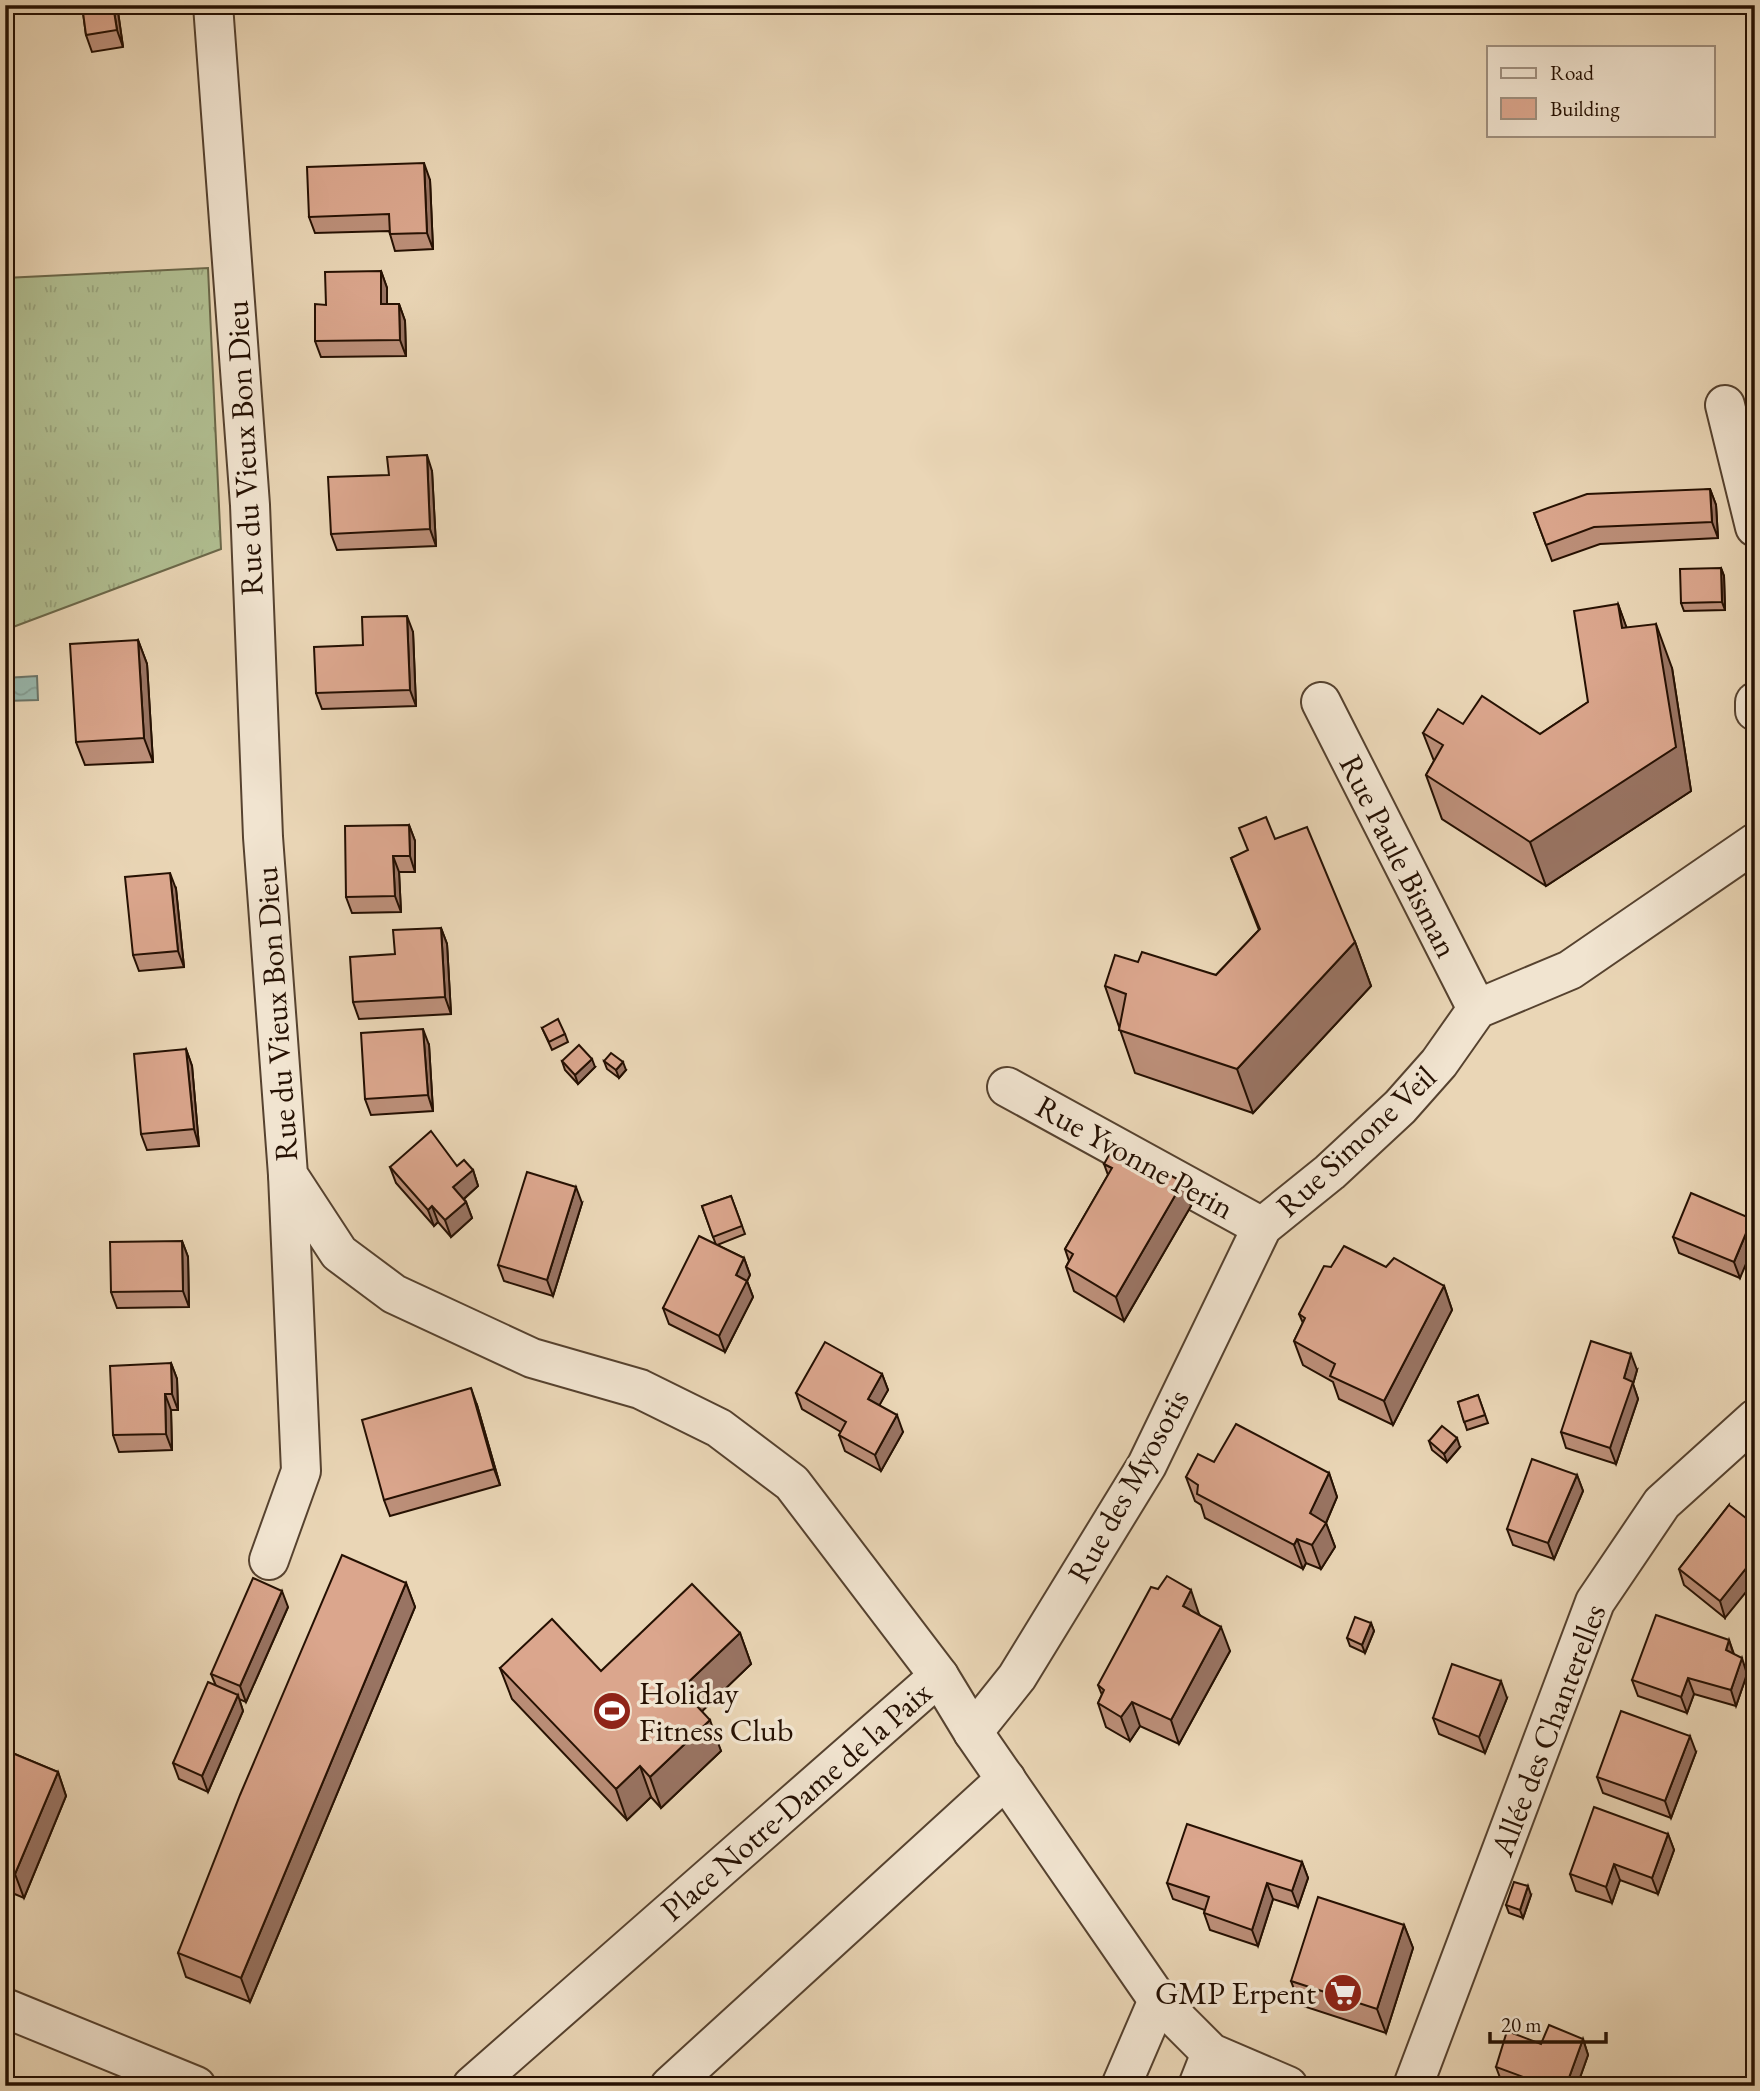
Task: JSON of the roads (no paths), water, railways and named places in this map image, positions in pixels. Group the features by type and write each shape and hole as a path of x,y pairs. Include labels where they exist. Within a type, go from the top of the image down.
{"street":[{"name":"Rue du Vieux Bon Dieu","path":"213,5 250,505 263,837 288,1175 339,1253 394,1294 532,1359 640,1390 719,1428 792,1483 939,1676"},
{"path":"1725,405 1755,527"},
{"name":"Rue Paule Bisman","path":"1321,702 1477,1009"},
{"path":"1755,702 1755,711"},
{"path":"1477,1009 1570,970 1755,843"},
{"name":"Rue Simone Veil","path":"1262,1227 1330,1172 1400,1107 1439,1063 1477,1009"},
{"name":"Rue Yvonne Perin","path":"1007,1087 1262,1227"},
{"path":"269,1560 301,1471 288,1175"},
{"name":"Rue des Myosotis","path":"973,1732 1017,1677 1147,1465 1262,1227"},
{"name":"Allée des Chanterelles","path":"1413,2086 1595,1602 1662,1503 1755,1419"},
{"name":"Place Notre-Dame de la Paix","path":"472,2086 939,1676 1006,1779"},
{"path":"670,2086 1006,1779 1205,2070 1289,2086"},
{"path":"1121,2086 1158,2000"},
{"path":"5,2008 196,2086"}],"water":[{"path":"37,676 38,700 5,701 5,678"}],"place":[{"name":"Holiday Fitness Club","path":"612,1711"},
{"name":"GMP Erpent","path":"1343,1993"}]}
